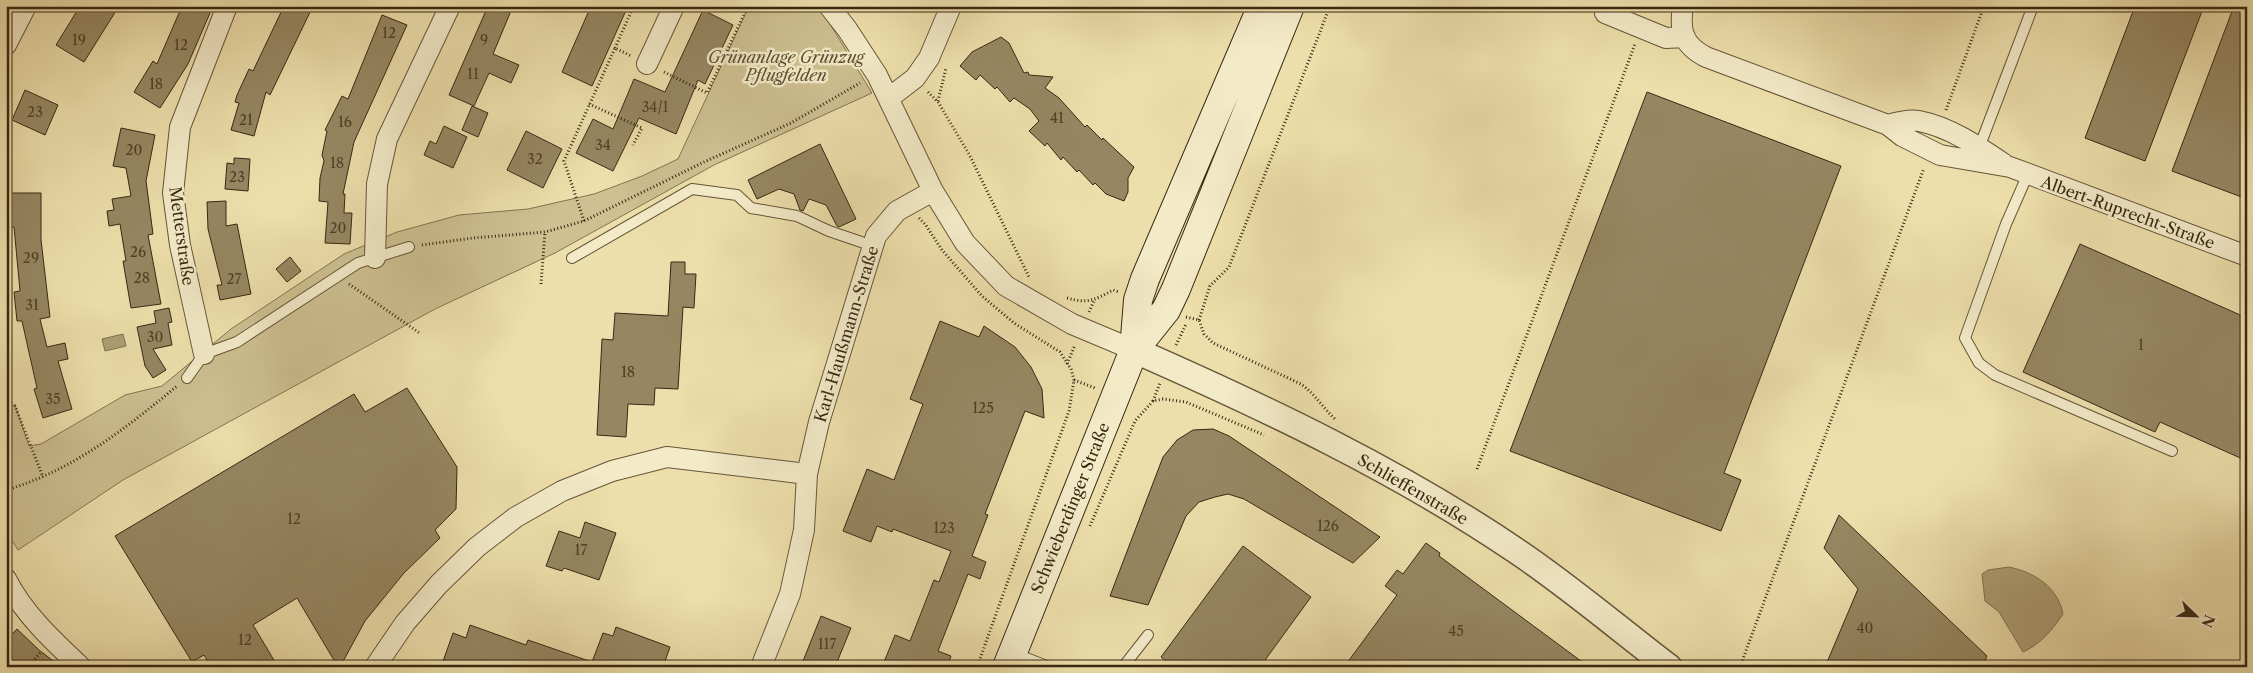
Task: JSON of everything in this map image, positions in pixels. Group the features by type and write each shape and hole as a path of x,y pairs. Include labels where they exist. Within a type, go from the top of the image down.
{"main road":[{"name":"Schwieberdinger Straße","path":"1134,350 1138,300 1145,278 1262,6"},
{"name":"Schwieberdinger Straße","path":"1010,659 1134,350 1166,310 1290,6"},
{"path":"1209,130 1236,140"}],"street":[{"path":"6,45 26,6"},
{"name":"Metterstraße","path":"204,354 180,245 173,193 180,127 227,6"},
{"path":"375,258 376,184 387,139 450,6"},
{"path":"647,64 674,6"},
{"path":"829,6 847,29 876,75 889,98 933,191 965,243 1006,286 1072,324 1134,350"},
{"path":"889,98 915,78 929,58 951,6"},
{"path":"1683,6 1681,27 1685,37 1694,51 1706,57 1888,125 1902,136 1931,151 1969,162 2019,171"},
{"path":"1605,12 1666,38 1685,37"},
{"path":"1888,125 1918,120 1980,148 2019,171"},
{"name":"Albert-Ruprecht-Straße","path":"2019,171 2247,256"},
{"name":"Karl-Haußmann-Straße","path":"761,667 790,594 804,530 807,474 819,422 876,236 898,211 933,191"},
{"name":"Schlieffenstraße","path":"1134,350 1299,426 1448,507 1519,553 1669,667"},
{"path":"376,667 379,658 405,623 439,584 477,547 516,517 562,491 612,471 667,457 807,474"},
{"path":"6,579 15,598 52,640 81,667"}],"lane":[{"path":"1980,148 2033,6"},
{"path":"2019,171 2006,224 1965,338 1979,363 1994,375 2172,451"},
{"path":"572,258 692,189 737,195 751,208 796,216 828,231 873,246"},
{"path":"187,378 204,354 237,342 358,263 408,247"},
{"path":"1123,667 1148,635"},
{"path":"1010,659 1049,667"}],"path":[{"path":"615,48 706,93 748,6"},
{"path":"1330,6 1229,267 1210,286 1199,320 1204,334 1213,342 1301,384 1313,393 1322,407 1332,416"},
{"path":"1939,128 1984,6"},
{"path":"584,221 564,160 631,12"},
{"path":"1477,469 1641,27"},
{"path":"408,247 473,238 545,232 584,221 704,162 791,123 846,89 876,75"},
{"path":"915,78 938,102 969,154 1029,276 1036,282"},
{"path":"589,104 642,128 633,145"},
{"path":"1740,667 1931,151"},
{"path":"913,216 925,224 942,250 982,296 1014,323 1060,352 1071,369 1074,380 1070,411 976,667"},
{"path":"541,284 545,232"},
{"path":"338,276 421,334"},
{"path":"1061,296 1076,301 1094,301 1113,290 1138,300"},
{"path":"1166,310 1199,320"},
{"path":"6,490 43,477 69,465 112,437 187,378"},
{"path":"6,399 15,406 43,477"},
{"path":"1090,527 1136,420 1153,401 1163,399 1186,402 1266,436"}],"green space":[{"name":"Grünanlage Grünzug Pflugfelden","path":"749,6 819,6 872,93 714,165 555,253 435,309 123,480 18,550 6,531 6,408 15,405 29,446 41,444 125,395 162,386 231,329 344,254 397,232 459,215 528,209 594,194 642,176 678,159"}],"shaded area":[{"path":"123,334 126,346 105,351 102,339"},
{"path":"2009,567 2018,569 2044,582 2056,596 2063,614 2046,636 2023,652 1999,612 1985,601 1982,574 1988,570"}],"building":[{"path":"80,6 119,6 84,62 56,45"},
{"path":"182,6 213,6 188,64 160,108 134,92 153,61 157,64"},
{"path":"284,6 313,6 270,95 266,92 254,136 231,130 239,103 235,102 237,95 249,69 253,71"},
{"path":"488,6 513,6 493,54 519,65 511,83 489,73 474,106 449,95"},
{"path":"591,6 628,6 592,86 562,72"},
{"path":"2135,6 2204,6 2145,161 2085,138"},
{"path":"2234,6 2247,6 2247,199 2172,171"},
{"path":"703,10 733,25 705,84 698,80 676,134 639,118 613,171 576,153 593,119 613,129 634,79 665,92"},
{"path":"382,15 407,25 354,142 343,194 345,194 344,213 352,213 350,244 325,243 328,202 319,201 320,178 324,161 322,155 327,131 325,130 342,96 348,99"},
{"path":"1001,37 1009,43 1024,73 1028,72 1029,75 1053,77 1045,88 1059,98 1085,127 1087,125 1102,140 1103,138 1134,167 1128,178 1128,192 1124,201 1106,194 1095,183 1093,185 1063,157 1061,160 1047,143 1045,146 1029,131 1039,121 1030,109 1014,98 1010,102 997,87 995,89 980,75 976,80 960,66 972,52"},
{"path":"25,90 58,105 45,135 12,120"},
{"path":"1647,92 1841,166 1724,473 1741,480 1721,531 1510,451"},
{"path":"472,106 488,113 478,137 462,130"},
{"path":"444,126 467,137 453,168 424,155 430,141 436,144"},
{"path":"121,128 155,135 146,181 153,234 148,235 161,304 131,308 123,261 126,261 120,224 109,226 107,211 114,210 112,199 131,196 126,168 113,166"},
{"path":"526,131 562,149 543,188 507,170"},
{"path":"820,144 856,219 839,227 826,205 809,199 803,211 800,210 794,194 779,189 757,199 748,180"},
{"path":"234,158 250,159 248,191 225,189 227,163 234,164"},
{"path":"9,193 41,193 41,240 50,317 40,319 47,347 65,343 68,359 58,361 72,409 43,418 34,389 37,388 22,321 17,321 14,292 20,291 14,227 9,227"},
{"path":"226,201 226,226 237,224 251,294 220,300 217,285 222,285 208,229 207,202"},
{"path":"2080,244 2247,318 2247,461 2160,422 2155,432 2023,372"},
{"path":"290,257 301,271 287,282 276,269"},
{"path":"671,262 685,262 685,274 696,274 694,308 683,307 678,389 655,388 654,405 628,404 626,437 597,435 602,339 613,340 615,313 668,316"},
{"path":"169,308 172,322 168,323 172,345 153,349 166,370 153,378 145,366 137,327 156,323 154,311"},
{"path":"940,321 979,337 984,326 1015,347 1031,367 1042,389 1044,418 1025,411 985,514 988,515 972,556 986,562 980,579 968,574 938,651 951,656 947,667 882,667 895,635 910,641 934,580 939,582 951,551 893,529 892,532 877,526 871,542 843,531 867,469 894,480 923,404 910,399"},
{"path":"407,388 457,467 456,509 435,530 440,538 404,573 365,621 340,667 338,667 297,598 253,625 278,667 211,667 204,655 192,662 115,536 354,394 365,412"},
{"path":"1213,429 1229,436 1380,537 1353,563 1244,499 1228,494 1199,502 1186,516 1148,605 1110,596 1163,457 1177,440 1193,430"},
{"path":"1839,515 1987,656 1982,667 1825,667 1858,589 1824,548"},
{"path":"585,522 616,533 599,580 564,568 562,571 546,566 559,531 580,538"},
{"path":"1426,543 1440,553 1439,556 1589,667 1344,667 1397,595 1385,586 1397,570 1403,574"},
{"path":"1243,546 1311,597 1260,667 1173,667 1161,657"},
{"path":"821,616 851,628 835,667 818,667 803,661"},
{"path":"470,625 526,645 528,640 592,662 603,633 613,636 616,627 670,647 663,667 441,667 453,633 466,638"},
{"path":"17,629 39,650 61,667 6,667 6,640"}]}
